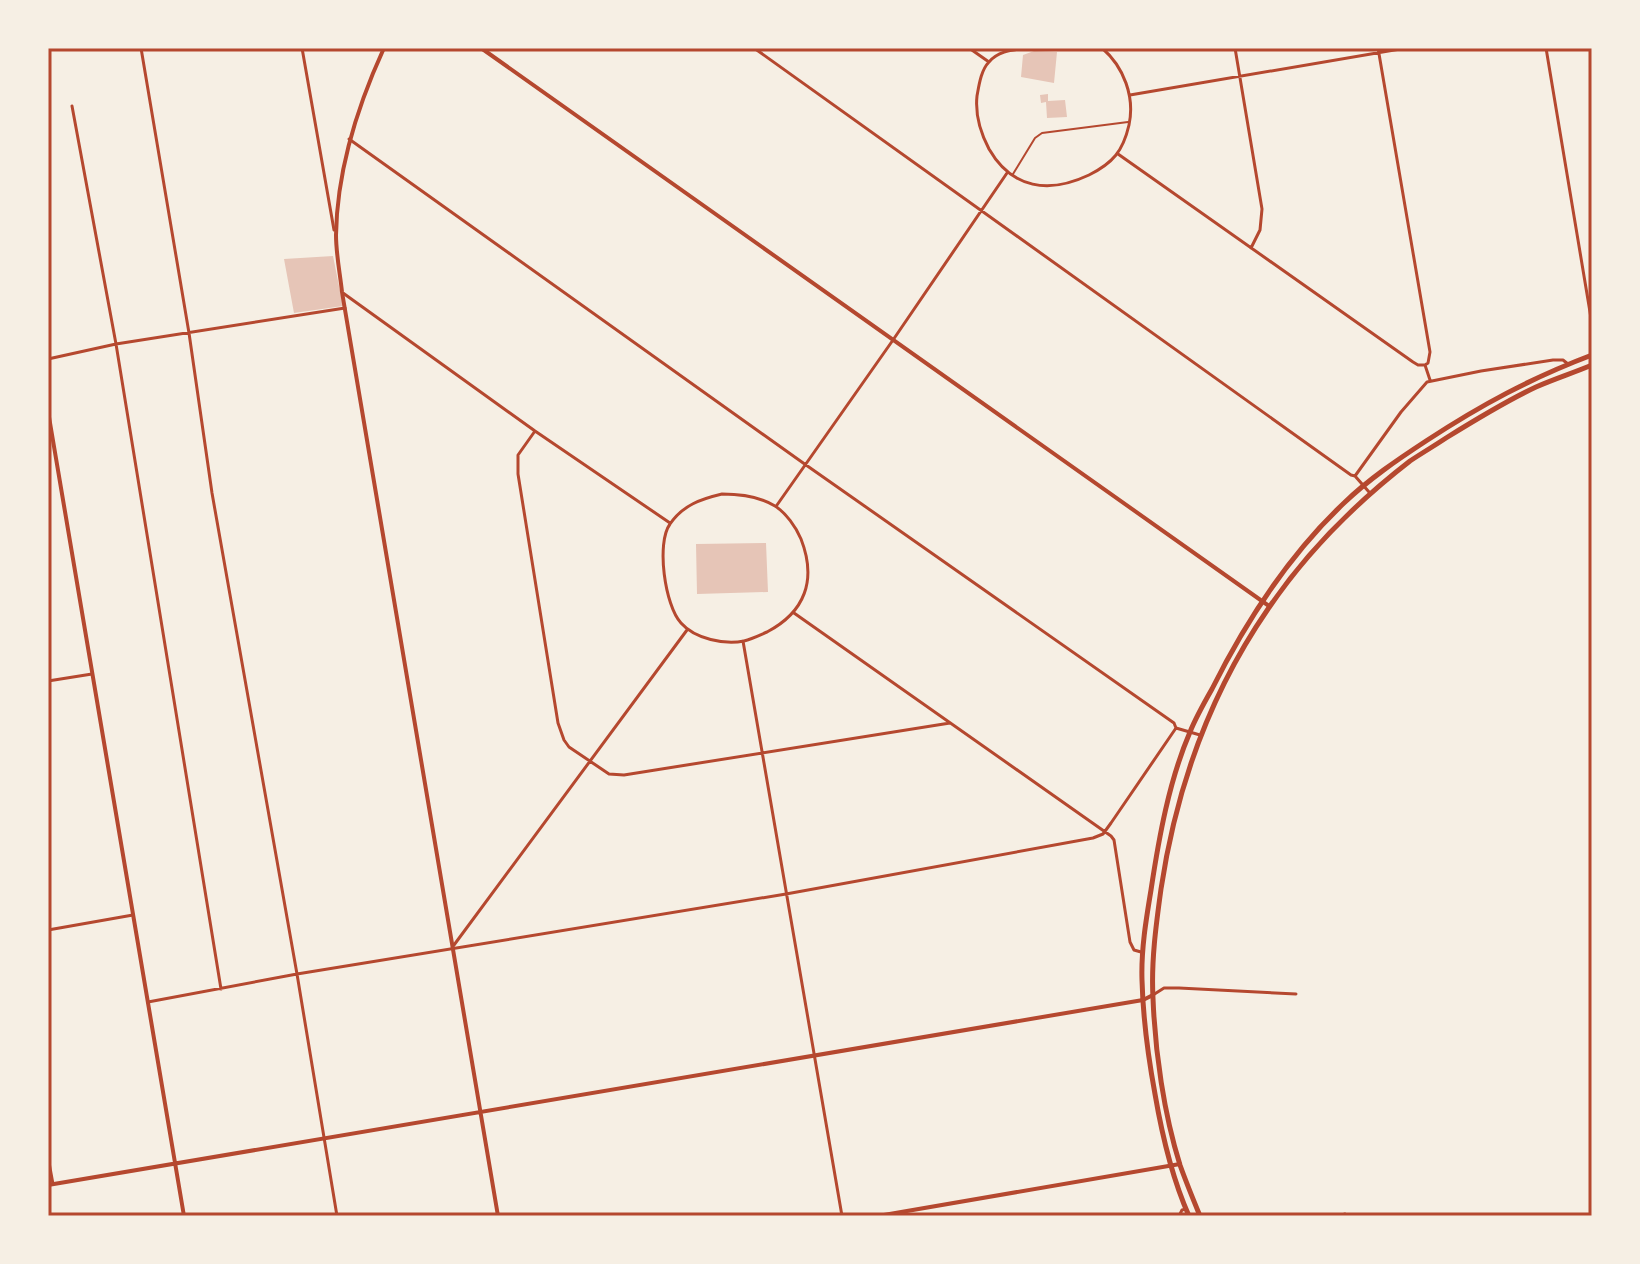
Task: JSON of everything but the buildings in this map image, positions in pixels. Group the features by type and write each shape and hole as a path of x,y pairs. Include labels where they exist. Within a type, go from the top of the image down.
{"main road":[{"path":"1188,1213 1159,1119 1143,1000 1142,953 1161,829 1190,732 1232,648 1262,601 1319,528 1363,485 1490,400 1531,379 1592,355"},
{"path":"1200,1216 1180,1164 1169,1120 1153,995 1157,921 1167,852 1181,793 1200,735 1249,638 1269,606 1328,536 1371,494 1412,459 1494,408 1592,365"}],"street":[{"path":"141,48 189,333 212,493 337,1216"},
{"path":"302,48 498,1216"},
{"path":"336,237 340,188 349,139 366,88 384,48"},
{"path":"481,48 1269,606"},
{"path":"754,48 1355,476 1371,494"},
{"path":"969,48 989,62"},
{"path":"1028,48 1001,52 989,62 980,84 976,108 983,137 991,152 1009,174 1035,185 1059,185 1081,179 1109,163 1118,154 1130,122 1130,95 1123,76 1102,48"},
{"path":"1235,48 1262,209 1260,230 1251,248"},
{"path":"1130,95 1378,50 1406,48"},
{"path":"1546,48 1592,324"},
{"path":"1378,50 1430,352 1425,365"},
{"path":"72,106 116,344 221,989"},
{"path":"349,139 1174,723 1176,728 1200,735"},
{"path":"1118,154 1413,362 1425,365"},
{"path":"776,506 980,211 1009,174"},
{"path":"342,292 535,431 670,523"},
{"path":"48,359 116,344 345,308"},
{"path":"1355,476 1417,391 1430,380 1553,360 1563,360 1568,364"},
{"path":"1425,365 1430,380"},
{"path":"48,411 184,1216"},
{"path":"535,431 518,455 518,474 558,723 569,747 616,776 950,723"},
{"path":"722,494 746,494 776,506 797,530 807,558 806,587 794,613 775,628 743,641 709,639 688,629 676,616 666,583 664,540 670,523 688,506 722,494"},
{"path":"794,613 1105,831 1114,840 1130,942 1134,950 1142,953"},
{"path":"452,949 688,629"},
{"path":"743,641 842,1216"},
{"path":"48,681 92,674"},
{"path":"148,1002 297,974 786,894 1093,838 1105,831 1176,728"},
{"path":"48,930 133,915"},
{"path":"48,1157 51,1184 1143,1000 1164,988 1296,994"},
{"path":"878,1216 1180,1164"},
{"path":"1179,1216 1182,1210 1188,1213"},
{"path":"1339,1216 1345,1214"}],"lane":[{"path":"1009,174 1042,133 1130,122"}]}
